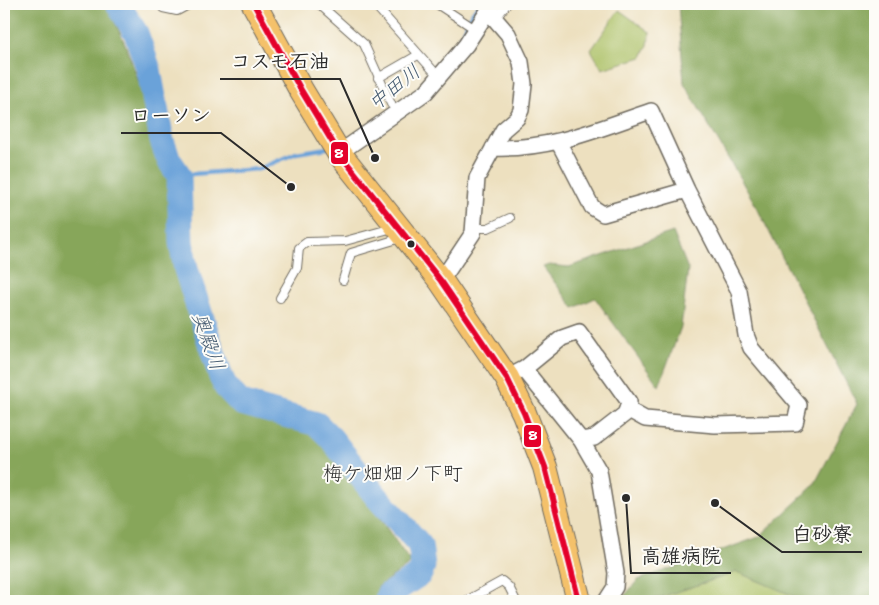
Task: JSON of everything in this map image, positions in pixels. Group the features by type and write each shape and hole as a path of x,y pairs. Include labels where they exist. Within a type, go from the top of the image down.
{"highway":[{"path":"254,4 336,148 515,374 524,413 545,467 579,601"}],"street":[{"path":"336,148 395,109 426,92 492,11 508,34 521,62 524,84 519,115 503,130 477,178 473,233 441,281"},
{"path":"493,148 520,149 559,143 651,110 687,190 739,291 746,335 751,348 799,405 795,423 715,426 645,419 627,409"},
{"path":"559,143 592,207 603,214 687,190"},
{"path":"580,440 594,438 625,414 630,402 579,332 562,338 515,374 580,440 599,471 616,572 615,587 606,601"}],"lane":[{"path":"161,4 163,8 177,11 190,4"},
{"path":"320,4 364,44 378,78 395,109"},
{"path":"374,4 439,77"},
{"path":"438,4 476,29"},
{"path":"492,11 507,4"},
{"path":"378,78 418,55"},
{"path":"473,228 488,228 510,218"},
{"path":"343,280 351,253 401,232"},
{"path":"280,298 297,268 299,248 307,242 345,241 401,232"},
{"path":"466,601 502,581 509,587 516,601"}],"green space":[{"path":"4,4 107,4 126,46 166,158 216,379 238,399 299,419 327,443 411,563 378,587 381,601 4,601"},
{"path":"678,4 875,4 875,601 798,601 799,598 737,572 649,601 620,601 638,580 759,537 814,485 857,404 755,204 684,83"},
{"path":"619,10 650,32 648,45 642,57 602,69 591,50"},
{"path":"673,232 688,269 681,327 659,386 595,298 574,308 543,267 549,265 569,267"},
{"path":"737,572 799,598 798,601 649,601"}],"waterway":[{"name":"奥殿川","path":"118,4 136,33 149,70 162,141 169,160 179,175 181,242 186,269 221,377 226,387 241,403 317,424 331,438 377,497 420,545 423,566 420,574 388,595 387,601"},
{"name":"中田川","path":"457,47 471,15 479,4"},
{"name":"中田川","path":"440,65 451,52"},
{"name":"中田川","path":"179,175 259,169 296,153 327,148"}],"transit line":[{"name":"8","path":"254,4 301,90 339,153 441,281 507,378 524,413 545,467 579,601"}],"place":[{"name":"コスモ石油","path":"375,158"},
{"name":"ローソン","path":"291,187"},
{"name":"高雄病院","path":"626,498"},
{"name":"白砂寮","path":"715,503"}],"district":[{"name":"梅ケ畑畑ノ下町","path":"393,473"}]}
